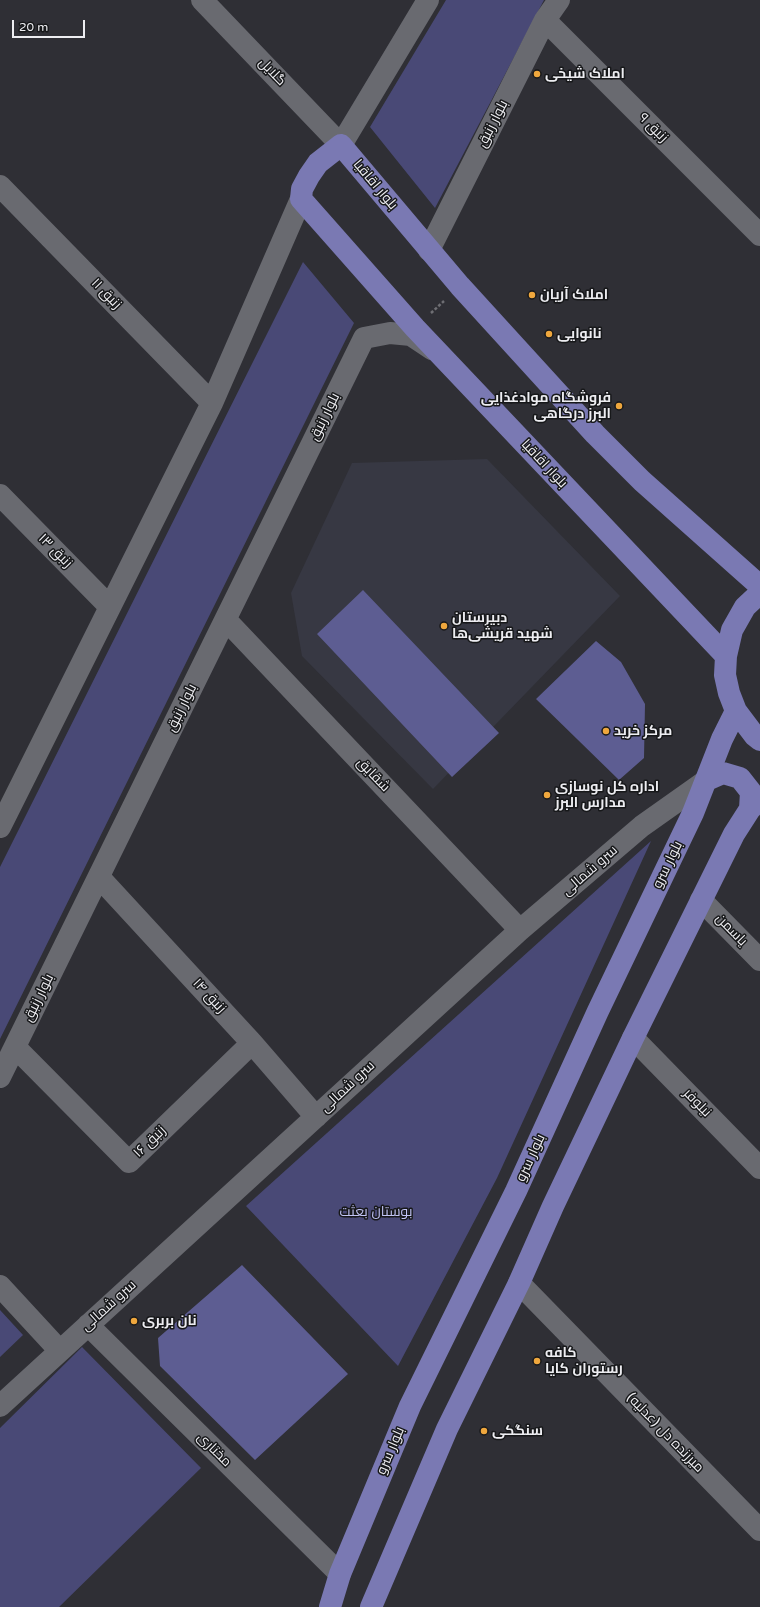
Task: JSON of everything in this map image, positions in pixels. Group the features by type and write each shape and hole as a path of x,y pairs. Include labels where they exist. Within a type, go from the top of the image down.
{"main road":[{"path":"302,199 302,188 318,163 341,145"},
{"name":"بلوار اقاقیا","path":"341,145 460,286 595,434 642,481 760,586"},
{"name":"بلوار اقاقیا","path":"302,199 416,328 726,656"},
{"path":"760,593 745,607 732,630 726,656 726,675 729,694 736,711 755,736 760,740"},
{"name":"بلوار سرو","path":"330,1607 340,1574 410,1406 516,1191 598,1011 693,813 722,740 736,711"},
{"path":"372,1606 447,1429 520,1283 553,1206 633,1038 734,834 757,809 751,792 740,778 723,773 707,780"}],"street":[{"name":"گلایل","path":"202,0 341,145"},
{"path":"341,145 428,0"},
{"name":"بلوار زنبق","path":"429,250 545,20 559,0"},
{"name":"زنبق ۹","path":"545,20 760,235"},
{"name":"زنبق ۱۱","path":"0,186 212,403"},
{"path":"3,814 110,607 212,403 302,199"},
{"name":"بلوار زنبق","path":"0,1077 364,338 390,333 411,335 444,358"},
{"name":"زنبق ۱۳","path":"0,495 110,607"},
{"name":"شقایق","path":"226,620 520,930"},
{"name":"سرو شمالی","path":"0,1406 520,930 642,826 707,780"},
{"name":"زنبق ۱۴","path":"99,877 252,1043 316,1117"},
{"name":"یاسمن","path":"701,900 760,960"},
{"name":"نیلوفر","path":"633,1038 760,1168"},
{"name":"زنبق ۱۶","path":"15,1047 129,1162 252,1043"},
{"name":"میرزنده دل (عدلیه)","path":"520,1283 760,1530"},
{"path":"0,1286 60,1351"},
{"name":"مختاری","path":"88,1325 340,1574"}],"path":[{"path":"416,328 460,286"}],"shaded area":[{"name":"دبیرستان شهید قریشی‌ها","path":"487,459 620,596 433,789 302,656 291,593 352,463"}],"green space":[{"path":"446,0 544,0 435,208 370,127"},
{"path":"303,262 354,323 0,1039 0,867"},
{"name":"بوستان بعثت","path":"651,841 497,1178 398,1366 246,1206"},
{"path":"0,1310 23,1335 0,1357"},
{"path":"82,1347 201,1468 59,1607 0,1607 0,1428"}],"building":[{"path":"363,590 499,733 452,777 317,634"},
{"name":"مرکز خرید","path":"596,641 621,662 645,704 644,758 619,780 536,699"},
{"path":"242,1265 348,1374 255,1460 160,1366 158,1338"}],"place":[{"name":"املاک شیخی","path":"537,74"},
{"name":"املاک آریان","path":"532,295"},
{"name":"نانوایی","path":"549,334"},
{"name":"فروشگاه موادغذایی البرز درگاهی","path":"619,406"},
{"name":"دبیرستان شهید قریشی‌ها","path":"444,626"},
{"name":"مرکز خرید","path":"606,731"},
{"name":"اداره کل نوسازی مدارس البرز","path":"547,795"},
{"name":"نان بربری","path":"134,1321"},
{"name":"کافه رستوران کایا","path":"537,1361"},
{"name":"سنگکی","path":"484,1431"}]}
